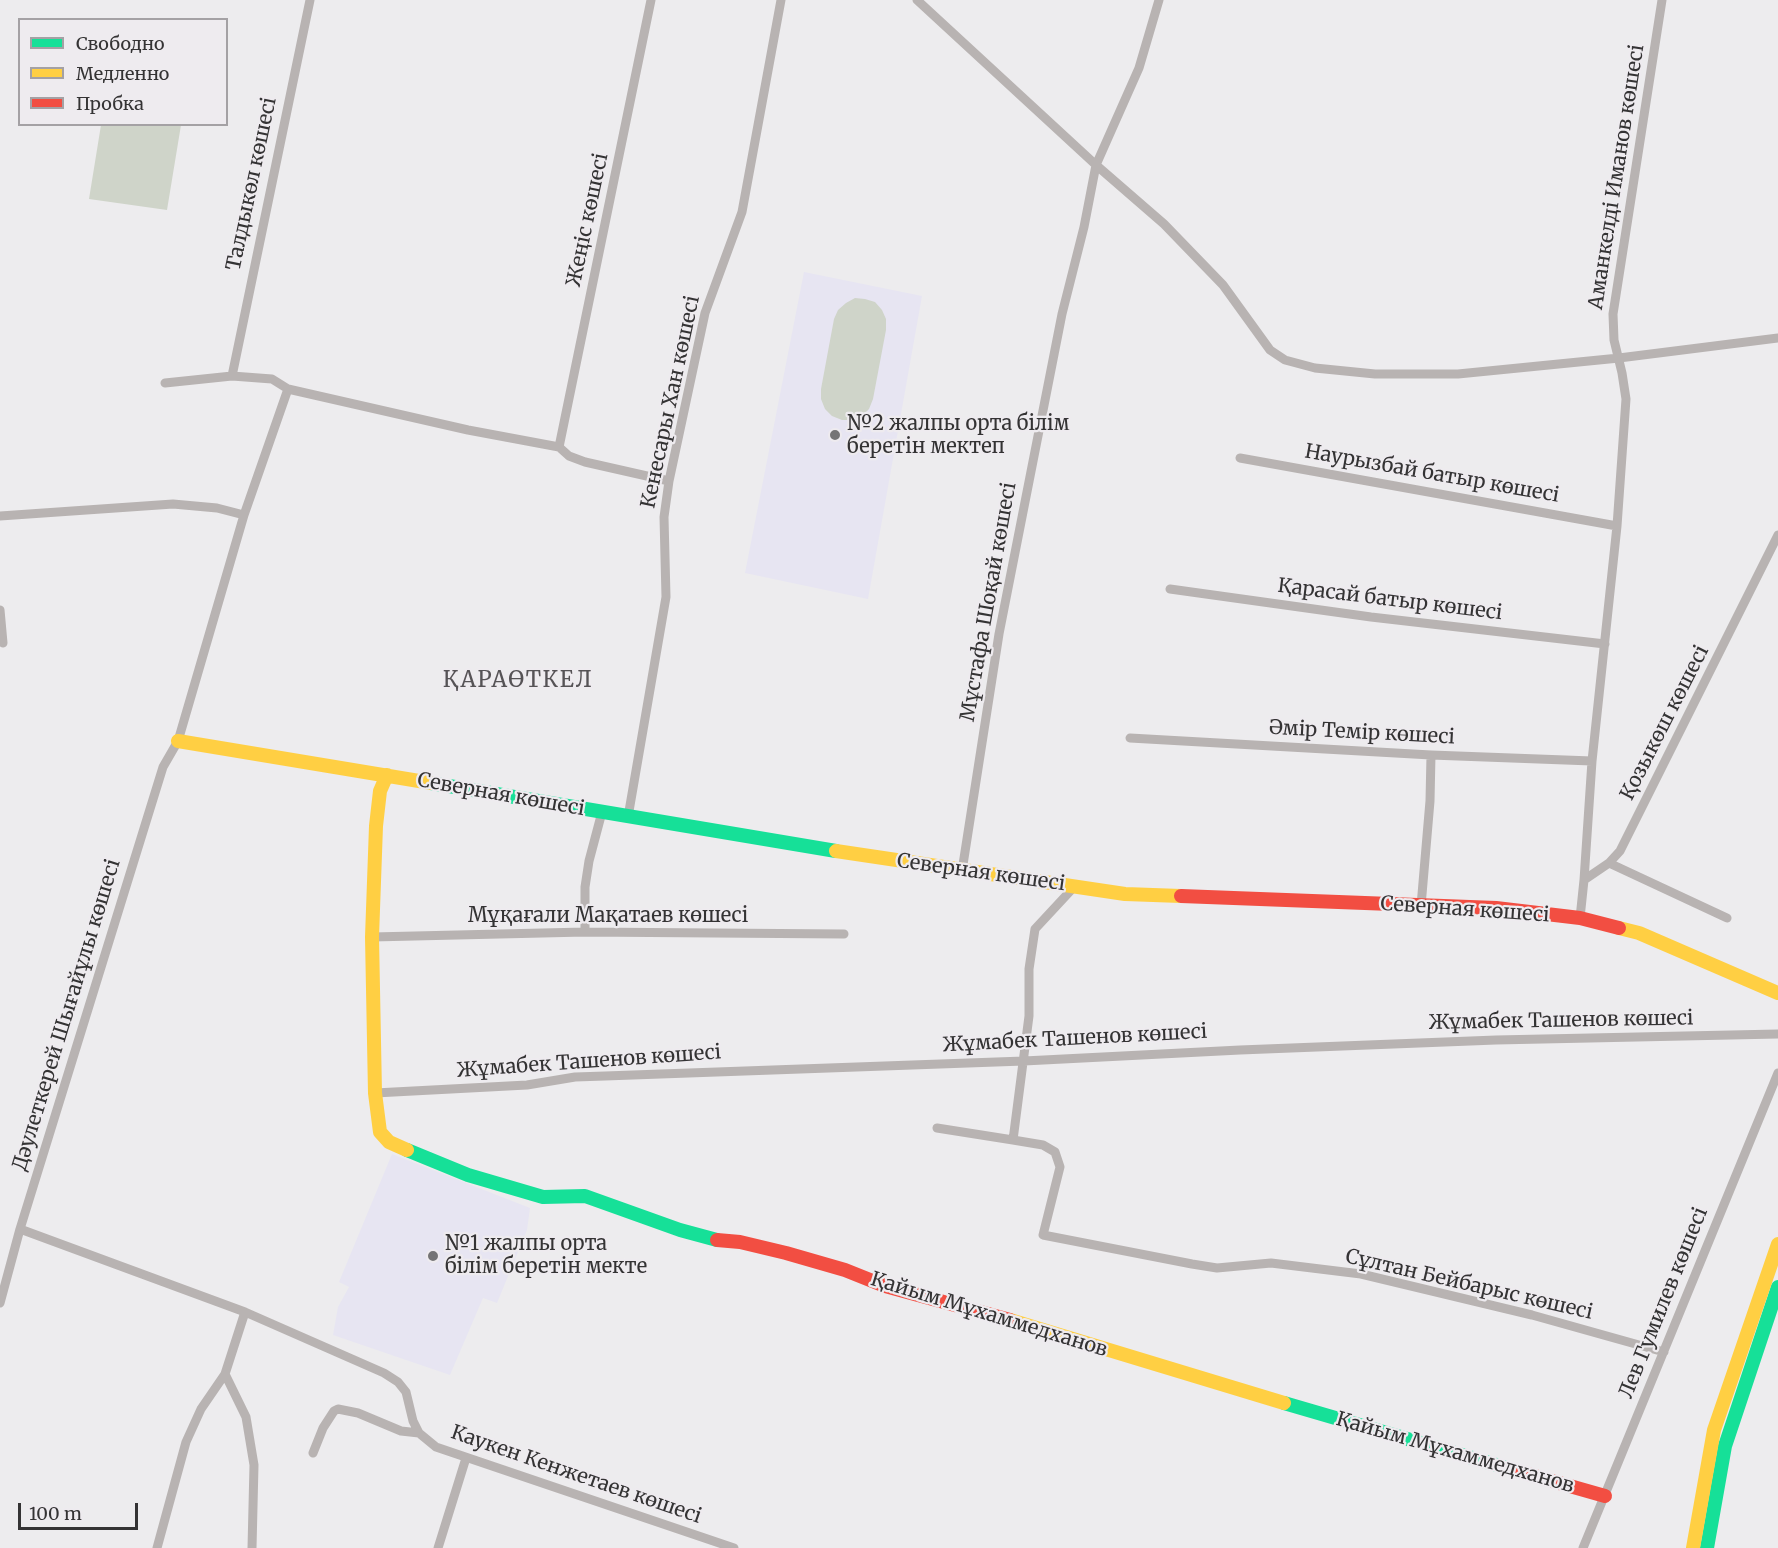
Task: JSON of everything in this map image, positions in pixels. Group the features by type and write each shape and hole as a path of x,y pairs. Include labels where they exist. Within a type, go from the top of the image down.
{"main road":[{"name":"Северная көшесі","path":"178,741 962,871 1125,894 1496,908 1580,918 1640,933 1778,993"},
{"path":"375,1093 372,937 376,826 380,791 387,775"},
{"name":"Қайым Мұхаммедханов","path":"375,1093 380,1132 389,1142 468,1175 543,1197 585,1196 680,1230 715,1240 740,1242 786,1253 845,1270 885,1286 1006,1319 1404,1439 1605,1496"},
{"path":"1693,1548 1714,1430 1778,1244"},
{"path":"1707,1548 1725,1446 1778,1287"}],"street":[{"name":"Талдыкөл көшесі","path":"232,376 310,0"},
{"name":"Жеңіс көшесі","path":"559,447 651,0"},
{"name":"Кенесары Хан көшесі","path":"628,817 666,597 664,517 669,481 705,313 742,212 781,0"},
{"path":"917,0 1096,165 1164,224 1223,285 1270,350 1285,360 1315,368 1375,374 1458,374 1619,358 1778,338"},
{"name":"Мұстафа Шоқай көшесі","path":"962,871 999,634 1062,314 1084,227 1096,165 1139,68 1159,0"},
{"name":"Аманкелді Иманов көшесі","path":"1584,880 1592,761 1617,526 1626,399 1614,340 1613,314 1662,0"},
{"path":"165,382 232,376 272,379 288,389 468,430 559,447 569,456 585,462 669,481"},
{"name":"Дәулеткерей Шығайұлы көшесі","path":"0,1303 20,1230 163,767 178,741 244,515 288,389"},
{"name":"Наурызбай батыр көшесі","path":"1240,458 1617,526"},
{"path":"0,516 173,504 217,508 244,515"},
{"name":"Қозыкөш көшесі","path":"1584,880 1609,863 1620,851 1778,535"},
{"name":"Қарасай батыр көшесі","path":"1170,589 1371,617 1605,644"},
{"path":"0,609 3,643"},
{"name":"Әмір Темір көшесі","path":"1130,738 1431,755 1592,761"},
{"path":"1421,906 1431,755"},
{"path":"585,932 585,887 589,861 602,812"},
{"path":"1609,863 1727,918"},
{"path":"1580,918 1584,880"},
{"path":"937,1128 1013,1140 1029,1016 1029,969 1035,929 1074,887"},
{"name":"Мұқағали Мақатаев көшесі","path":"372,937 585,932 844,934"},
{"name":"Жұмабек Ташенов көшесі","path":"375,1093 527,1085 574,1077 1024,1061 1496,1040 1778,1034"},
{"name":"Лев Гумилев көшесі","path":"1583,1548 1778,1072"},
{"name":"Сұлтан Бейбарыс көшесі","path":"1013,1140 1043,1145 1055,1152 1060,1167 1043,1235 1217,1268 1271,1263 1360,1274 1532,1315 1664,1352"},
{"path":"20,1230 245,1312 384,1373 398,1382 406,1392 410,1413 419,1433"},
{"path":"157,1548 186,1442 201,1409 225,1374 245,1312"},
{"path":"225,1374 246,1417 254,1465 252,1548"},
{"path":"313,1453 322,1428 338,1409 357,1413 401,1431 419,1433"},
{"name":"Каукен Кенжетаев көшесі","path":"419,1433 436,1447 466,1458 734,1548"},
{"path":"438,1548 466,1458"}],"shaded area":[{"path":"101,126 181,126 167,210 89,199"},
{"name":"№2 жалпы орта білім беретін мектеп","path":"804,272 922,296 868,599 745,573"},
{"path":"855,298 875,302 886,319 886,330 873,399 869,409 862,416 852,420 842,420 832,416 825,409 821,399 821,389 834,319 838,310"},
{"name":"№1 жалпы орта білім беретін мекте","path":"392,1154 530,1208 527,1230 497,1303 483,1298 450,1375 333,1335 338,1307 349,1287 339,1282"}],"traffic: fast":[{"path":"431,783 836,851"},
{"path":"407,1150 468,1175 543,1197 585,1196 680,1230 717,1240"},
{"path":"1707,1548 1725,1446 1778,1287"},
{"path":"1284,1403 1517,1471"}],"traffic: slow":[{"path":"178,741 431,783"},
{"path":"387,775 380,791 376,826 372,937 375,1093 380,1132 389,1142 407,1150"},
{"path":"836,851 1125,894 1181,896"},
{"path":"1619,928 1639,933 1778,993"},
{"path":"1693,1548 1714,1430 1778,1244"},
{"path":"1010,1320 1284,1403"}],"traffic: jam":[{"path":"1181,896 1496,908 1580,918 1619,928"},
{"path":"717,1240 740,1242 786,1253 845,1270 885,1286 1010,1320"},
{"path":"1517,1471 1605,1496"}],"place":[{"name":"№2 жалпы орта білім беретін мектеп","path":"835,435"},
{"name":"№1 жалпы орта білім беретін мекте","path":"433,1256"}],"district":[{"name":"ҚАРАӨТКЕЛ","path":"518,681"}]}
